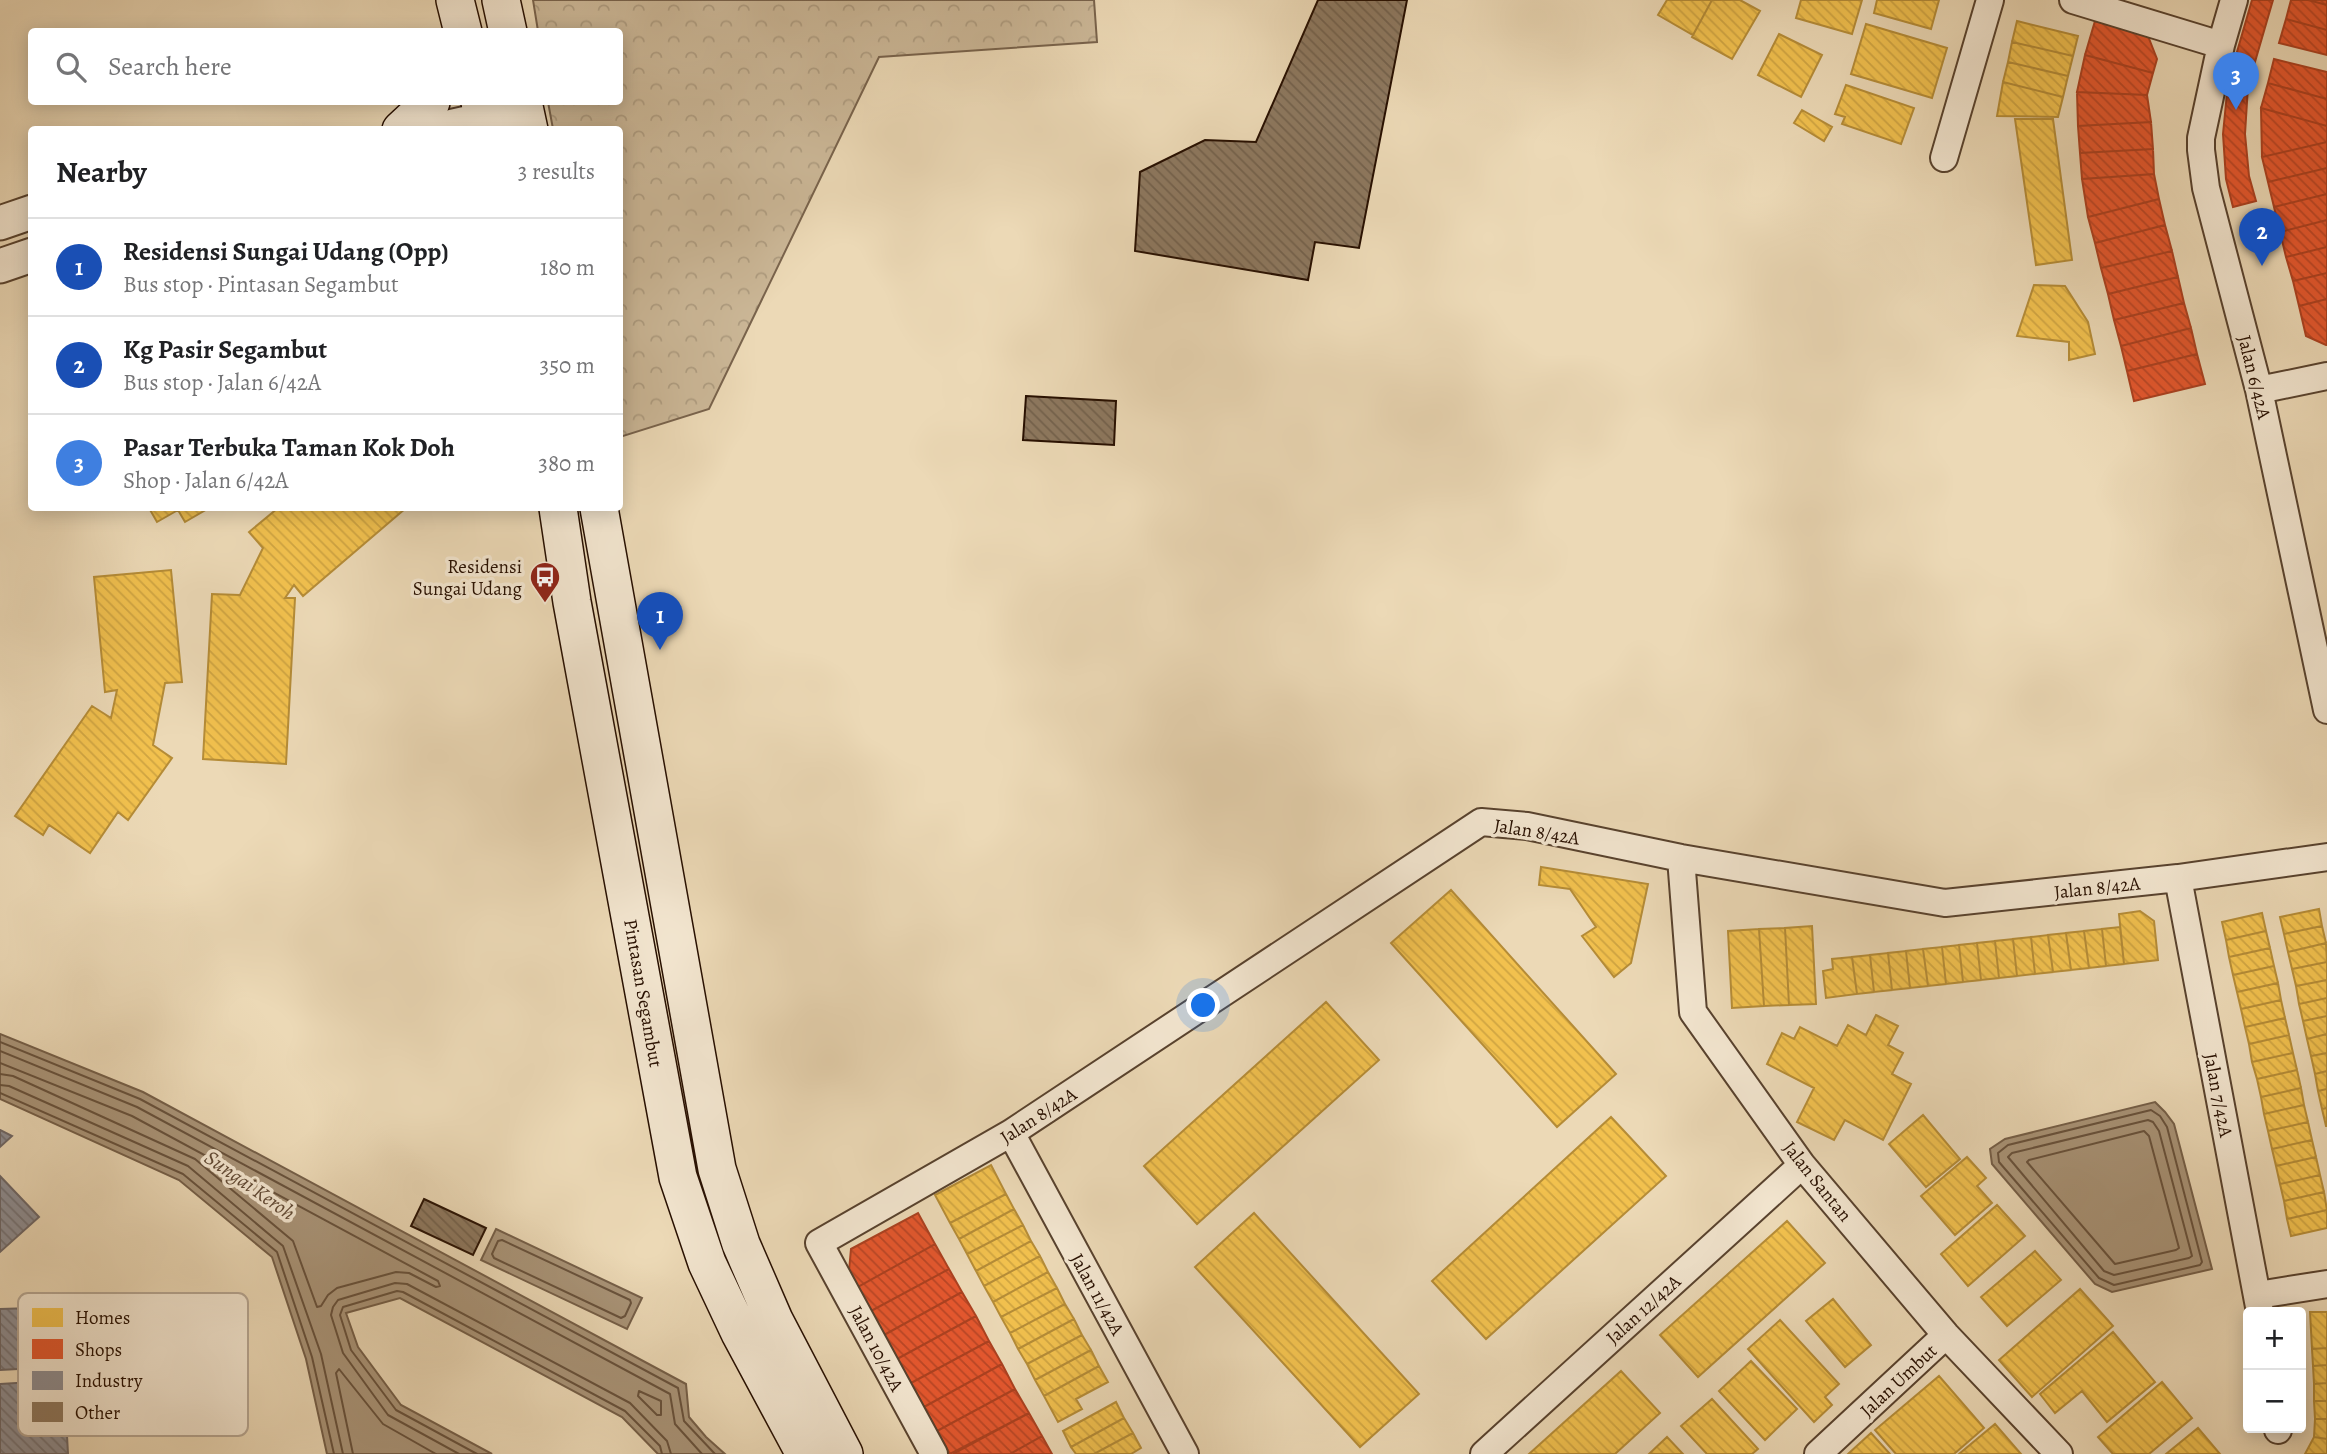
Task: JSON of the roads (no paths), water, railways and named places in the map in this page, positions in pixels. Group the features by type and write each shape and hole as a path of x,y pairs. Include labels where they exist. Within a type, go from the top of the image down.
{"main road":[{"path":"455,0 462,28"},
{"path":"501,0 507,28"},
{"path":"405,126 428,105"},
{"name":"Pintasan Segambut","path":"558,511 572,602 678,1177 707,1263 740,1333 805,1454"},
{"path":"600,511 717,1169 741,1244 774,1320 844,1454"}],"street":[{"path":"1944,158 1990,0"},
{"path":"2073,0 2221,45"},
{"name":"Jalan 6/42A","path":"2234,0 2221,45 2201,150 2206,188 2259,390 2327,710"},
{"path":"450,126 483,117 526,114"},
{"path":"0,223 28,213"},
{"path":"0,266 28,256"},
{"path":"2259,390 2327,376"},
{"name":"Jalan 8/42A","path":"819,1243 1011,1133 1481,822 1527,826 1681,858 1945,902 2178,878 2327,857"},
{"name":"Jalan Santan","path":"1681,858 1693,1012 1802,1165 1947,1335 2059,1454"},
{"name":"Jalan 7/42A","path":"2178,878 2259,1304"},
{"name":"Jalan 11/42A","path":"1011,1133 1185,1454"},
{"name":"Jalan 12/42A","path":"1483,1454 1802,1165"},
{"name":"Jalan 10/42A","path":"819,1243 934,1454"},
{"path":"2259,1304 2327,1284"},
{"name":"Jalan Umbut","path":"1818,1454 1947,1335"}],"water":[{"name":"Sungai Keroh","path":"0,1034 143,1092 686,1384 689,1417 725,1454 658,1454 622,1417 400,1298 346,1313 358,1347 401,1405 492,1454 327,1454 306,1359 272,1257 179,1180 0,1099"},
{"path":"2155,1102 2174,1124 2212,1269 2112,1292 2095,1284 1992,1164 1990,1149 2005,1139"},
{"path":"496,1229 642,1298 627,1329 481,1260"}],"place":[{"name":"Pasar Terbuka Taman Kok Doh","path":"2236,110"},
{"name":"Kg Pasir Segambut","path":"2262,266"},
{"name":"Residensi Sungai Udang","path":"545,604"},
{"name":"Residensi Sungai Udang (Opp)","path":"660,650"}]}
